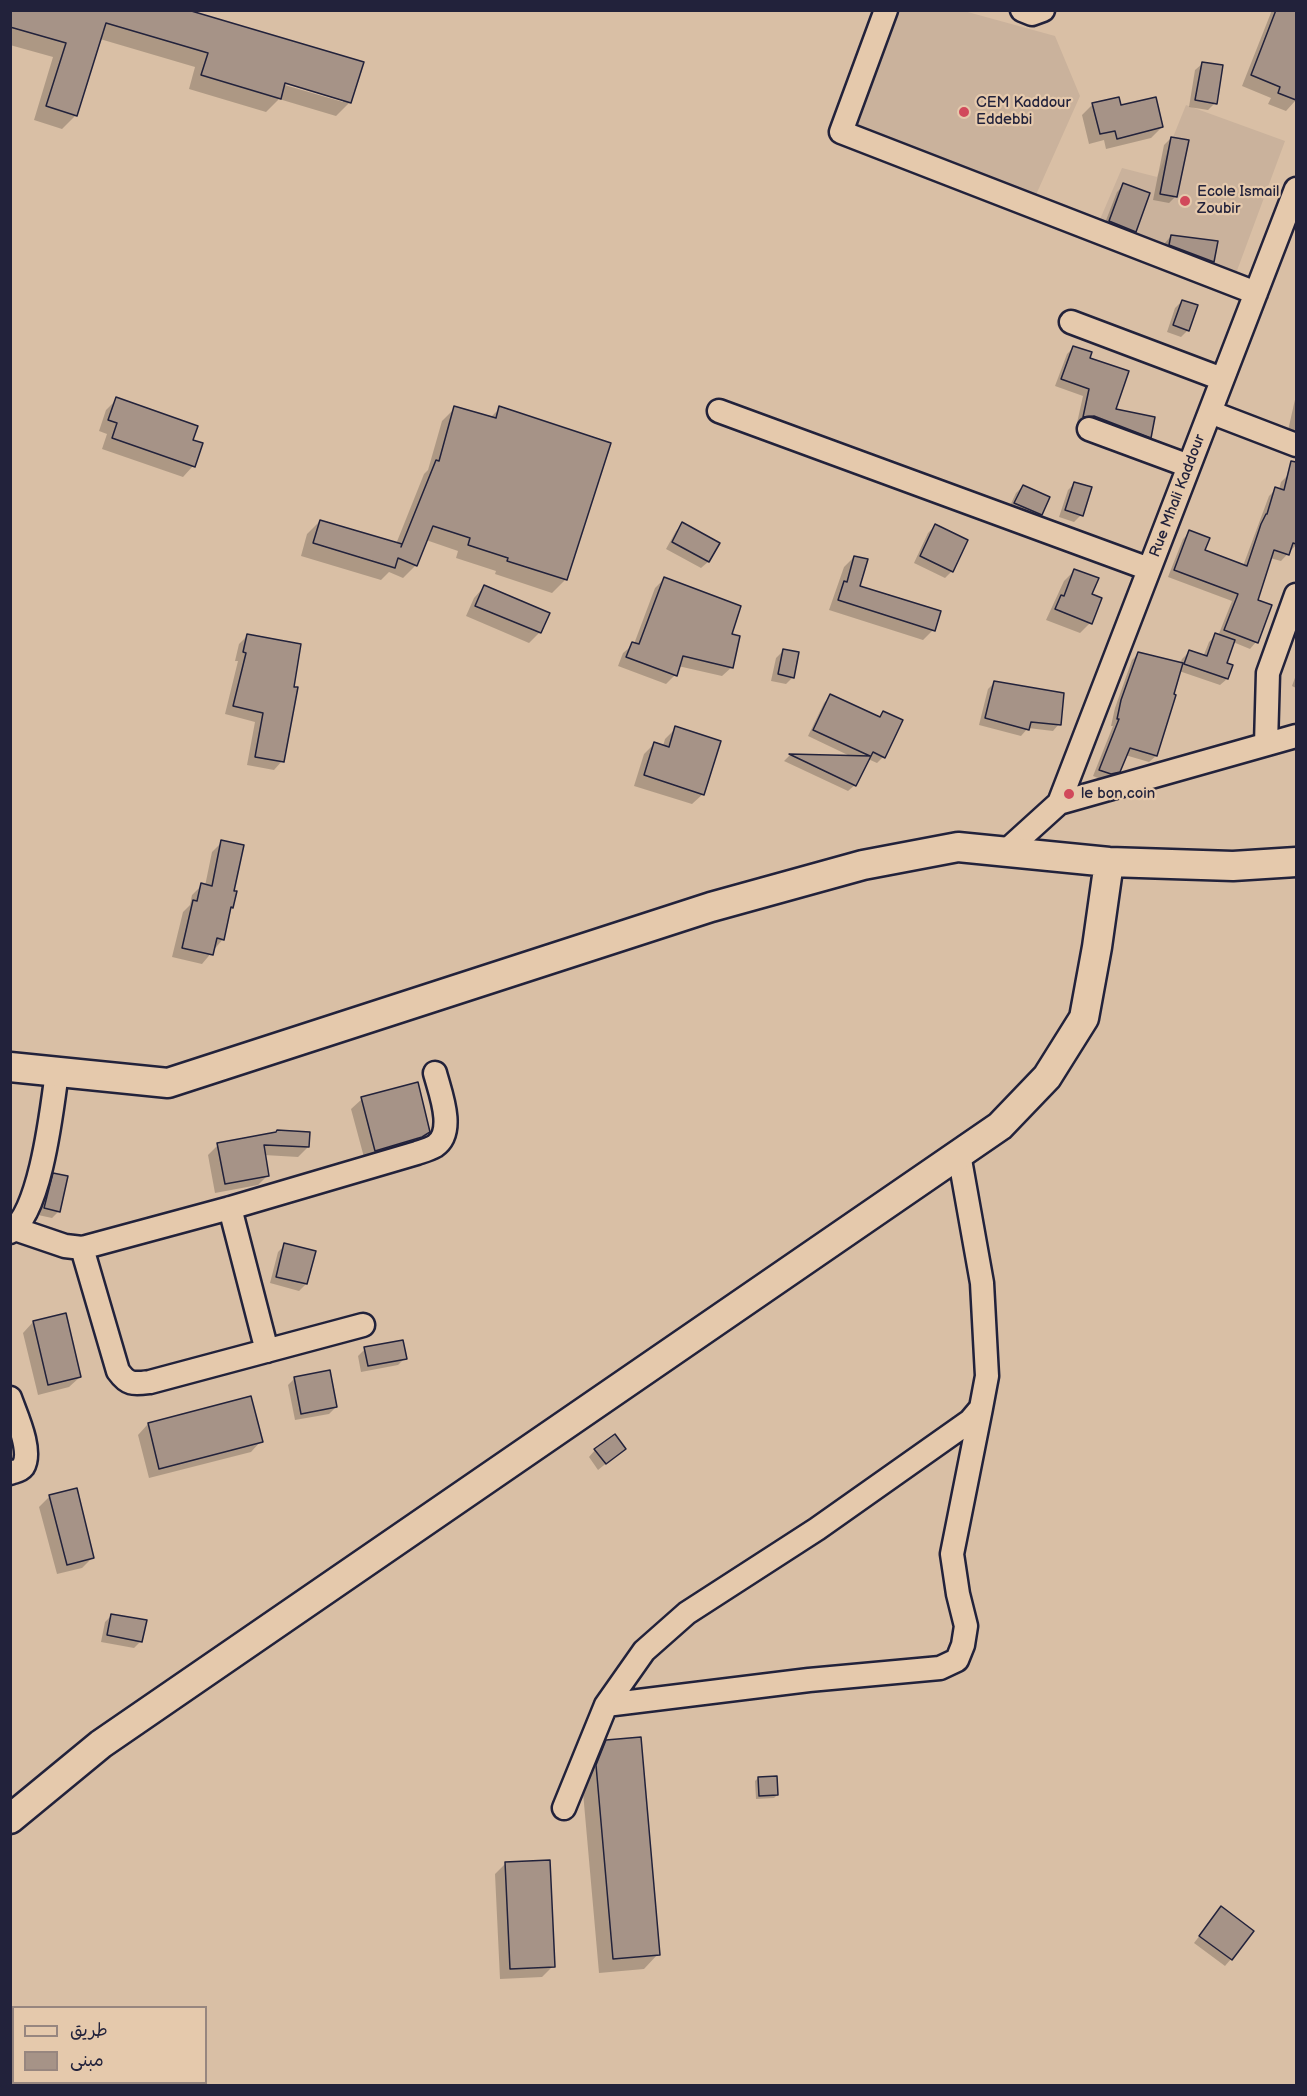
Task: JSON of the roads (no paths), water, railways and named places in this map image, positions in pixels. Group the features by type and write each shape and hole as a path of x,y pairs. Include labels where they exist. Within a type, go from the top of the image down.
{"main road":[{"path":"10,1067 168,1083 711,907 863,865 958,847 1109,862 1233,866 1296,862"},
{"path":"10,1819 111,1738 1000,1126 1047,1077 1084,1018 1109,862"}],"street":[{"path":"886,10 841,132 1256,293"},
{"name":"Rue Mhali Kaddour","path":"1059,803 1256,293 1289,229 1296,189"},
{"path":"1071,322 1222,380"},
{"path":"719,411 1149,569"},
{"path":"1210,412 1296,445"},
{"path":"1089,429 1189,466"},
{"path":"1266,744 1268,673 1296,595"},
{"path":"1005,852 1059,803 1296,736"},
{"path":"57,1072 45,1147 30,1205 13,1230 65,1246 82,1248 230,1208 436,1146 443,1137 446,1124 435,1073"},
{"path":"606,1705 809,1680 940,1668 957,1660 963,1645 966,1626 952,1554 987,1376 982,1283 959,1154"},
{"path":"230,1208 267,1351"},
{"path":"82,1248 118,1371 124,1380 134,1384 150,1382 363,1325"},
{"path":"10,1398 26,1449 21,1470 10,1473"},
{"path":"564,1808 606,1705 644,1651 687,1613 817,1529 970,1421 981,1407"}],"place":[{"name":"CEM Kaddour Eddebbi","path":"964,112"},
{"name":"Ecole Ismail Zoubir","path":"1185,201"},
{"name":"le bon coin","path":"1069,794"}]}
